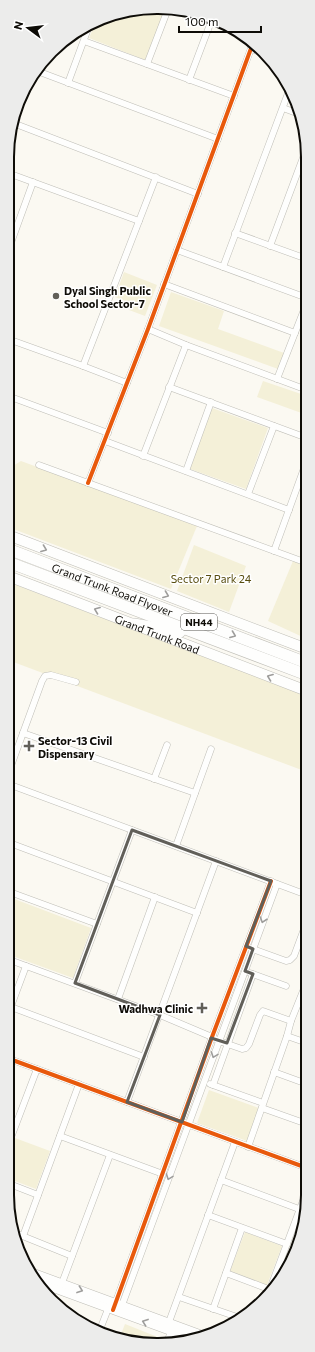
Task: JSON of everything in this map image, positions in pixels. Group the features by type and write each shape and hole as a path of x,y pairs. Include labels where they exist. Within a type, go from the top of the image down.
{"highway":[{"name":"Grand Trunk Road Flyover","path":"14,551 301,661"},
{"name":"Grand Trunk Road Flyover","path":"14,564 204,636"},
{"path":"134,624 204,636"},
{"name":"Grand Trunk Road","path":"204,636 301,673"}],"main road":[{"path":"14,537 301,646"},
{"name":"Grand Trunk Road","path":"14,578 301,689"}],"street":[{"path":"147,64 166,14"},
{"path":"189,80 210,24"},
{"path":"68,83 87,32"},
{"path":"84,40 234,96"},
{"path":"88,483 148,329 251,49"},
{"path":"42,73 218,139"},
{"path":"222,267 287,96"},
{"path":"283,108 293,112"},
{"path":"18,126 198,194"},
{"path":"270,246 301,166"},
{"path":"14,175 139,222"},
{"path":"83,366 156,177"},
{"path":"14,234 33,182"},
{"path":"235,233 301,258"},
{"path":"177,250 301,296"},
{"path":"164,284 295,333"},
{"path":"277,379 301,318"},
{"path":"148,329 186,345 301,388"},
{"path":"14,341 127,383"},
{"path":"143,456 186,345"},
{"path":"169,387 301,436"},
{"path":"14,398 108,434"},
{"path":"186,471 211,402"},
{"path":"248,494 274,426"},
{"path":"104,441 289,510"},
{"path":"39,465 301,561"},
{"path":"274,551 301,477"},
{"path":"14,758 45,676 51,675 76,682"},
{"path":"23,733 195,793"},
{"path":"154,778 167,745"},
{"path":"176,846 211,749"},
{"path":"14,786 301,892"},
{"path":"75,983 132,830"},
{"path":"14,845 197,913"},
{"path":"127,1102 216,861"},
{"path":"115,1307 212,1036 246,946 274,882"},
{"path":"102,1327 115,1307 188,1125 253,949 274,882"},
{"path":"14,894 97,924"},
{"path":"118,999 156,897"},
{"path":"246,946 286,961 290,960 294,956 301,937"},
{"path":"14,962 160,1015 212,1036 219,1041 242,1049 246,1048 249,1044 260,1014 263,1011 291,1021"},
{"path":"14,999 26,966"},
{"path":"245,971 286,986"},
{"path":"213,1085 226,1043 253,974"},
{"path":"248,1147 291,1021 301,998"},
{"path":"14,1008 144,1057"},
{"path":"287,1036 301,1041"},
{"path":"14,1061 301,1166"},
{"path":"14,1130 37,1069"},
{"path":"274,1072 301,1082"},
{"path":"204,1082 301,1121"},
{"path":"72,1256 22,1236 79,1084"},
{"path":"60,1136 163,1174"},
{"path":"169,1338 171,1331 169,1322 235,1142"},
{"path":"62,1283 110,1155"},
{"path":"221,1180 300,1209 274,1278"},
{"path":"14,1186 38,1195"},
{"path":"208,1215 287,1244"},
{"path":"213,1309 242,1228"},
{"path":"226,1273 266,1288"},
{"path":"38,1275 62,1283 183,1335"},
{"path":"47,1285 115,1307 169,1322 196,1333"},
{"path":"178,1297 234,1316"}],"highlighted area":[{"path":"132,830 271,881 246,946 253,949 245,971 253,974 227,1043 211,1038 182,1122 127,1102 160,1015 75,983"}],"green space":[{"path":"165,14 145,60 89,38 93,30 120,19 139,15"},
{"path":"124,272 157,285 145,316 129,310 132,303 115,297"},
{"path":"171,292 224,311 218,329 284,353 278,369 159,326"},
{"path":"263,381 301,394 301,413 257,397"},
{"path":"212,408 268,428 246,489 190,469"},
{"path":"21,461 197,526 171,589 14,529 14,465"},
{"name":"Sector 7 Park 24","path":"194,545 246,566 229,612 177,591"},
{"path":"293,561 301,564 301,636 268,621"},
{"path":"14,584 301,694 301,770 14,662"},
{"path":"14,899 91,928 73,978 14,957"},
{"path":"209,1090 259,1108 247,1141 197,1123"},
{"path":"15,1138 50,1151 36,1189 14,1181"},
{"path":"245,1232 282,1246 267,1285 230,1271"},
{"path":"125,1324 160,1338 139,1337 121,1333"}],"cycle path":[{"path":"88,483 148,329 251,49"},
{"path":"113,1310 212,1037 271,881"},
{"path":"14,1061 301,1166"}],"place":[{"name":"Dyal Singh Public School Sector-7","path":"56,296"},
{"name":"Sector-13 Civil Dispensary","path":"29,746"},
{"name":"Wadhwa Clinic","path":"202,1008"}]}
